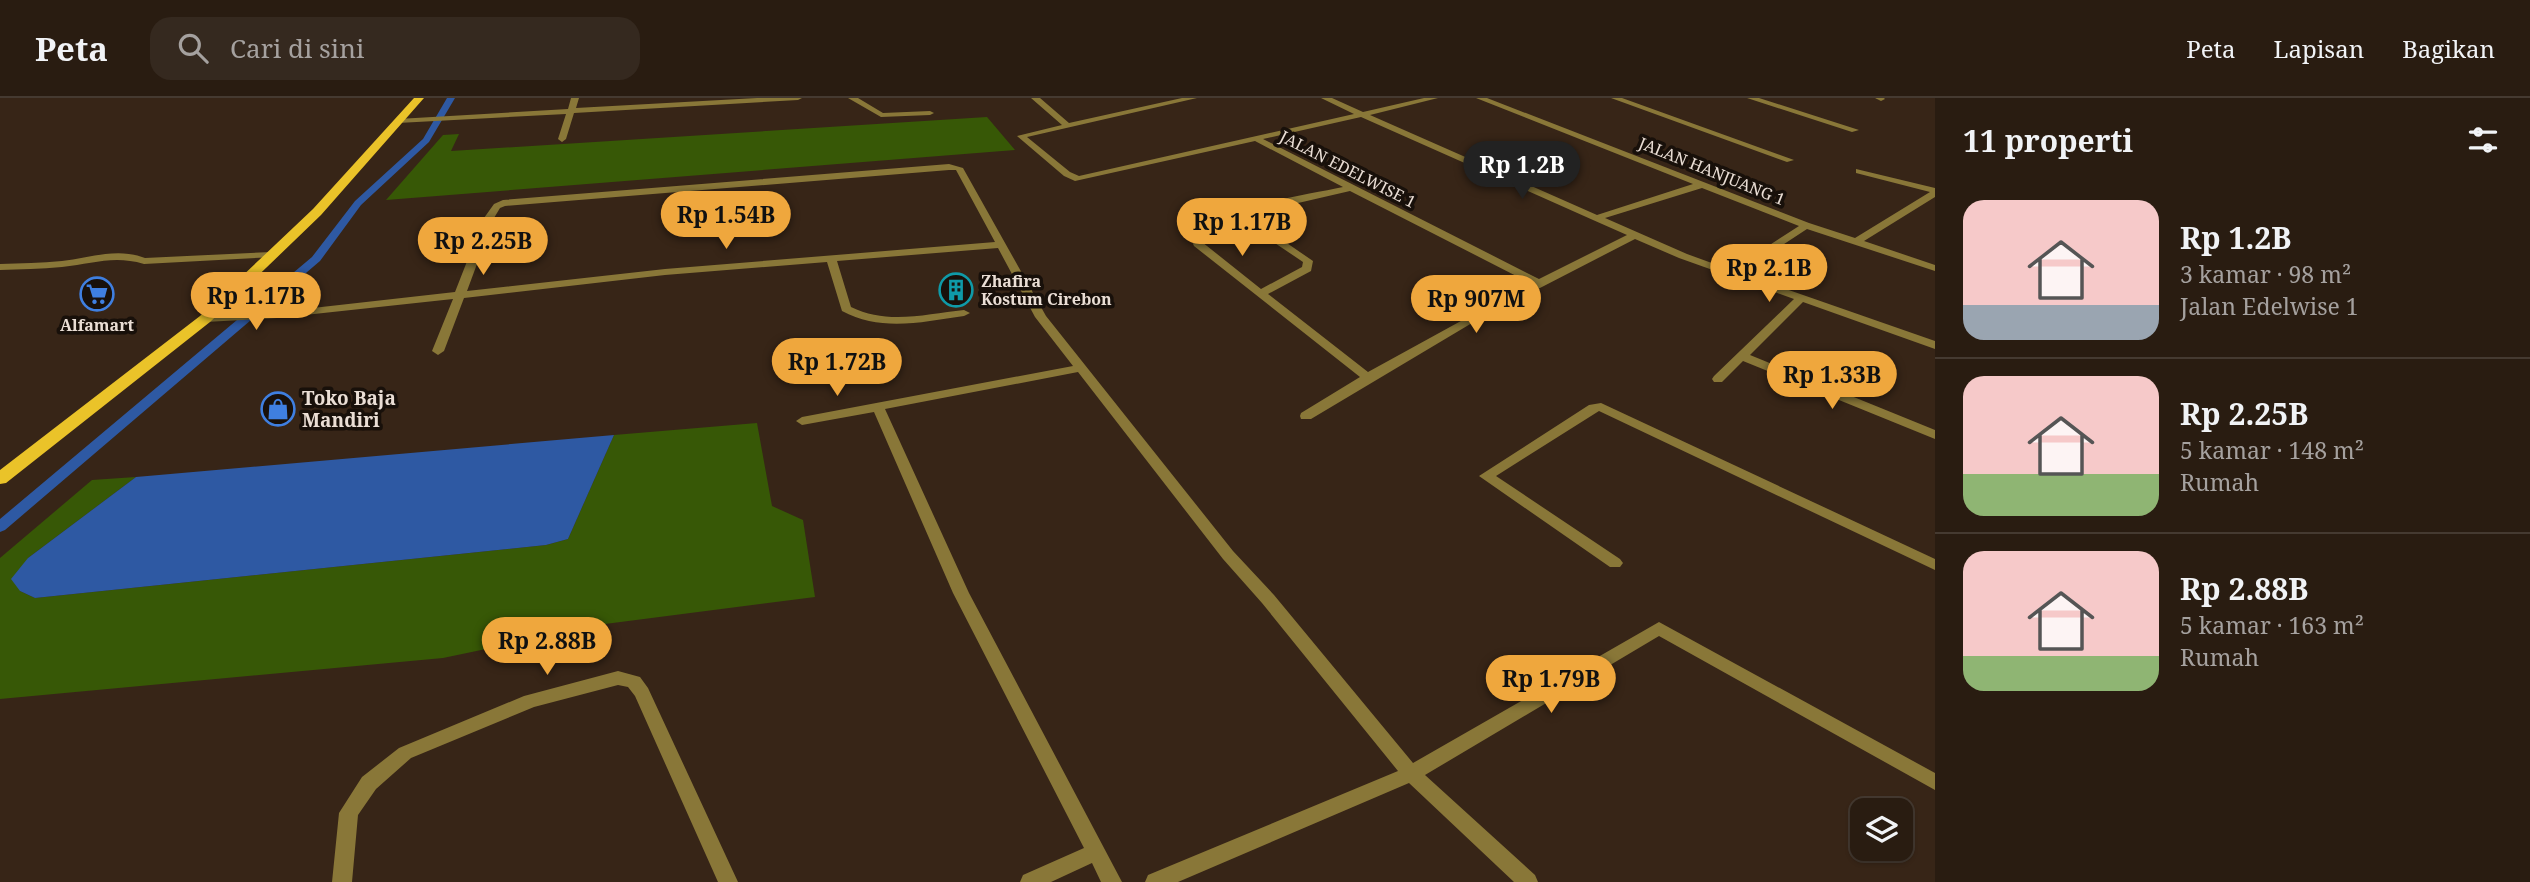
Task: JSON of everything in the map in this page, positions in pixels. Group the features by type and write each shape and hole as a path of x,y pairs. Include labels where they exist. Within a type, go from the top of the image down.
{"main road":[{"path":"0,480 205,318 317,212 419,98"}],"street":[{"path":"562,139 575,98"},
{"path":"398,121 798,98"},
{"path":"852,98 881,115 930,113"},
{"path":"1035,98 1066,124"},
{"path":"1193,98 1174,100 1021,136 1067,174 1077,179 1434,98"},
{"path":"1325,98 1596,218 1732,274 1935,345"},
{"name":"JALAN HANJUANG 1","path":"1480,98 1806,225 1935,268"},
{"path":"1615,98 1790,160"},
{"path":"1751,98 1856,130"},
{"name":"JALAN EDELWISE 1","path":"1258,140 1536,282"},
{"path":"438,351 489,218 497,206 512,201 949,167 964,173 999,245 1041,317 1244,576 1268,599 1411,774 1528,882"},
{"path":"1859,171 1935,192"},
{"path":"1596,218 1704,184"},
{"path":"1350,188 1204,227 1194,235 1198,244 1367,377"},
{"path":"1856,242 1935,192"},
{"path":"1241,216 1308,261 1307,269 1262,293"},
{"path":"1732,274 1806,225"},
{"path":"1306,416 1367,377 1536,282 1635,234"},
{"path":"205,318 277,315 831,258 999,245"},
{"path":"0,267 65,264 79,268 127,265 144,261 271,255"},
{"path":"831,258 846,309 861,319 877,322 964,313"},
{"path":"1718,379 1801,299"},
{"path":"1742,355 1935,435"},
{"path":"802,421 1080,368"},
{"path":"878,407 961,593 1112,882"},
{"path":"1615,563 1486,476 1593,408 1601,407 1935,565"},
{"path":"1155,882 1411,774 1659,628 1935,782"},
{"path":"342,882 349,813 369,783 405,753 530,701 618,678 634,682 642,693 728,882"},
{"path":"1030,882 1097,851"}],"green space":[{"path":"987,117 1015,150 386,200 443,135 459,134 451,151"},
{"path":"757,423 772,506 803,520 815,597 605,624 443,658 0,699 0,558 92,480 136,477 28,558 20,591 35,598 546,545 568,539 614,435"}],"water":[{"path":"614,435 568,539 546,545 35,598 20,591 11,579 28,558 136,477"}],"waterway":[{"path":"0,527 316,259 358,203 426,140 451,98"}],"place":[{"name":"Zhafira Kostum Cirebon","path":"956,290"},
{"name":"Alfamart","path":"97,294"},
{"name":"Toko Baja Mandiri","path":"278,409"}]}
